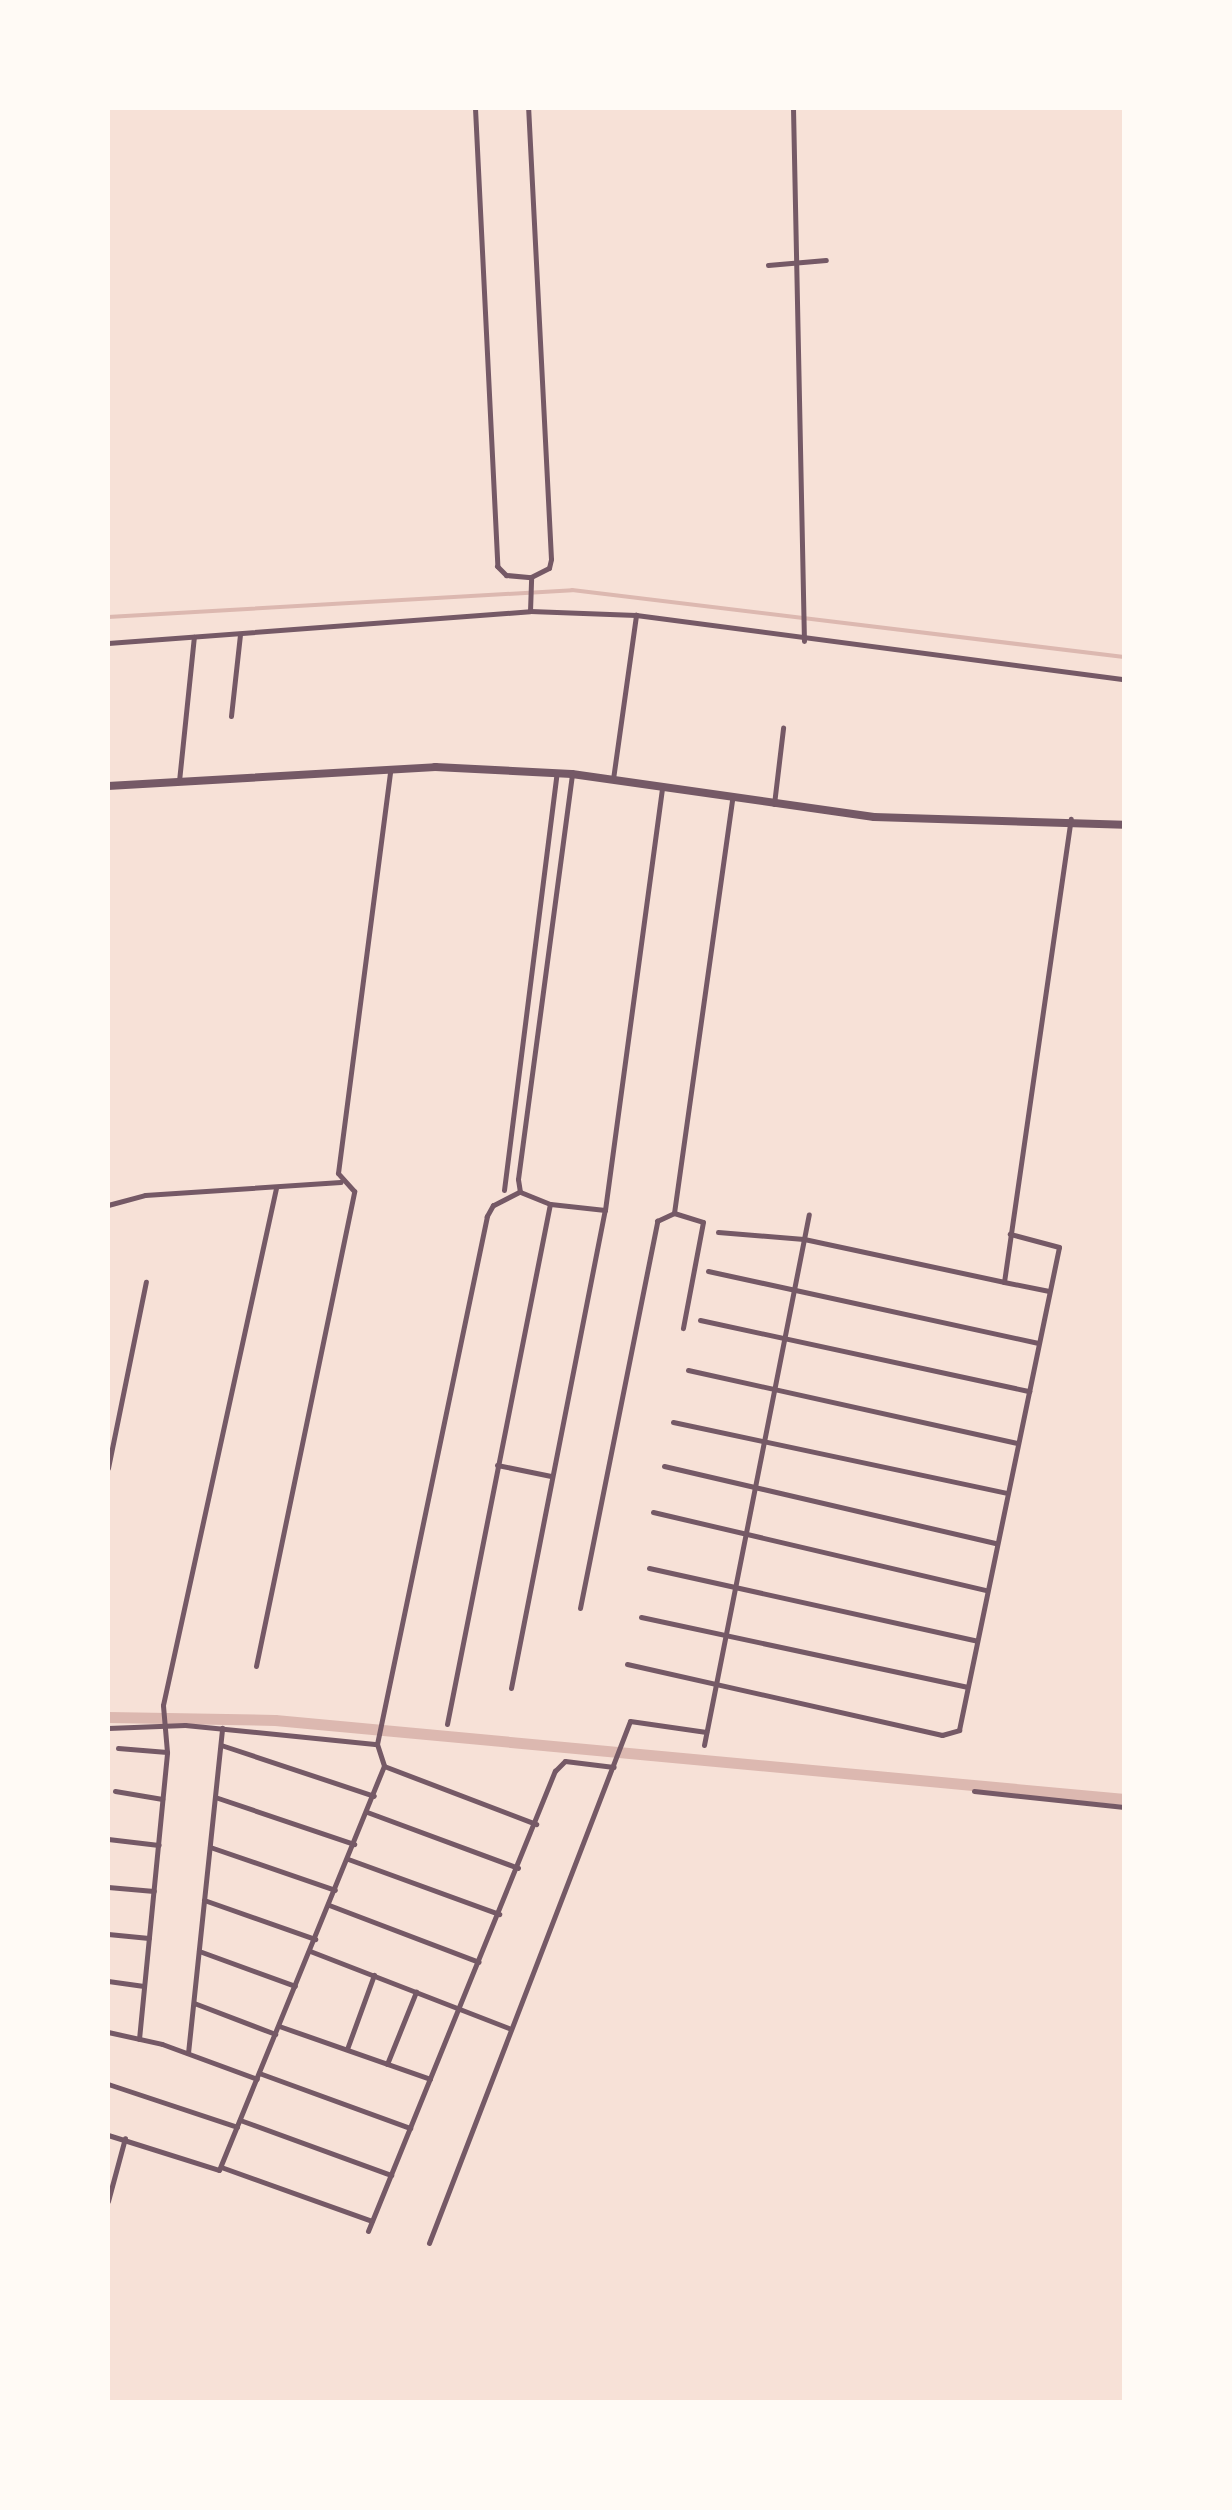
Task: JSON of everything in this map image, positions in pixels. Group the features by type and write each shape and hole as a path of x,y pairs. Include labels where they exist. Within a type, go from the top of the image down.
{"street":[{"path":"475,108 497,566 506,575 531,580 549,568 551,559 528,108"},
{"path":"794,108 804,637"},
{"path":"768,265 826,260"},
{"path":"530,608 531,580"},
{"path":"108,643 530,608 636,616 1124,679"},
{"path":"613,779 636,616"},
{"path":"231,716 240,635"},
{"path":"180,780 194,638"},
{"path":"774,804 783,728"},
{"path":"341,1182 391,768"},
{"path":"108,786 391,768 557,772 663,784 732,798 874,817 1071,818 1124,825"},
{"path":"504,1190 557,772"},
{"path":"520,1192 520,1160 572,774"},
{"path":"510,1688 605,1210 663,784"},
{"path":"674,1213 732,798"},
{"path":"1004,1282 1071,818"},
{"path":"542,894 556,896"},
{"path":"507,1158 520,1160"},
{"path":"108,1206 145,1195 341,1182 354,1190 256,1666"},
{"path":"139,2039 167,1752 163,1705 276,1188"},
{"path":"108,2134 212,2172 221,2166 384,1766 377,1743 486,1216 492,1205 520,1192 550,1204 605,1210"},
{"path":"447,1724 550,1204"},
{"path":"580,1608 657,1221 674,1213 703,1222 684,1328"},
{"path":"704,1745 810,1214"},
{"path":"718,1232 804,1240 1049,1290"},
{"path":"627,1664 948,1736 958,1730 1057,1242 1010,1234"},
{"path":"708,1271 1038,1343"},
{"path":"108,1468 146,1282"},
{"path":"700,1320 1029,1391"},
{"path":"688,1370 1017,1444"},
{"path":"673,1422 764,1438 1007,1493"},
{"path":"497,1465 551,1476"},
{"path":"664,1466 996,1543"},
{"path":"654,1512 986,1590"},
{"path":"648,1568 977,1641"},
{"path":"641,1617 726,1632 967,1687"},
{"path":"430,2243 509,2028 630,1721 706,1732"},
{"path":"108,1728 164,1724 377,1743"},
{"path":"188,2053 222,1728"},
{"path":"221,1745 374,1796"},
{"path":"118,1748 167,1752"},
{"path":"368,2230 554,1772 566,1761 615,1763"},
{"path":"384,1766 536,1824"},
{"path":"116,1791 162,1799"},
{"path":"974,1791 1124,1807"},
{"path":"216,1797 354,1844"},
{"path":"367,1812 518,1868"},
{"path":"108,1839 158,1845"},
{"path":"210,1847 335,1890"},
{"path":"348,1859 498,1914"},
{"path":"108,1887 154,1891"},
{"path":"204,1900 315,1939"},
{"path":"329,1905 479,1962"},
{"path":"108,1934 150,1938"},
{"path":"310,1950 509,2028"},
{"path":"199,1951 295,1986"},
{"path":"347,2049 374,1975"},
{"path":"108,1982 145,1986"},
{"path":"387,2064 416,1991"},
{"path":"194,2002 276,2034"},
{"path":"279,2026 430,2079"},
{"path":"108,2032 188,2053 410,2128"},
{"path":"108,2084 391,2175"},
{"path":"108,2201 126,2138"},
{"path":"221,2166 372,2221"}],"waterway":[{"path":"108,617 572,590 1124,657"},
{"path":"108,1717 275,1720 1124,1799"}]}
